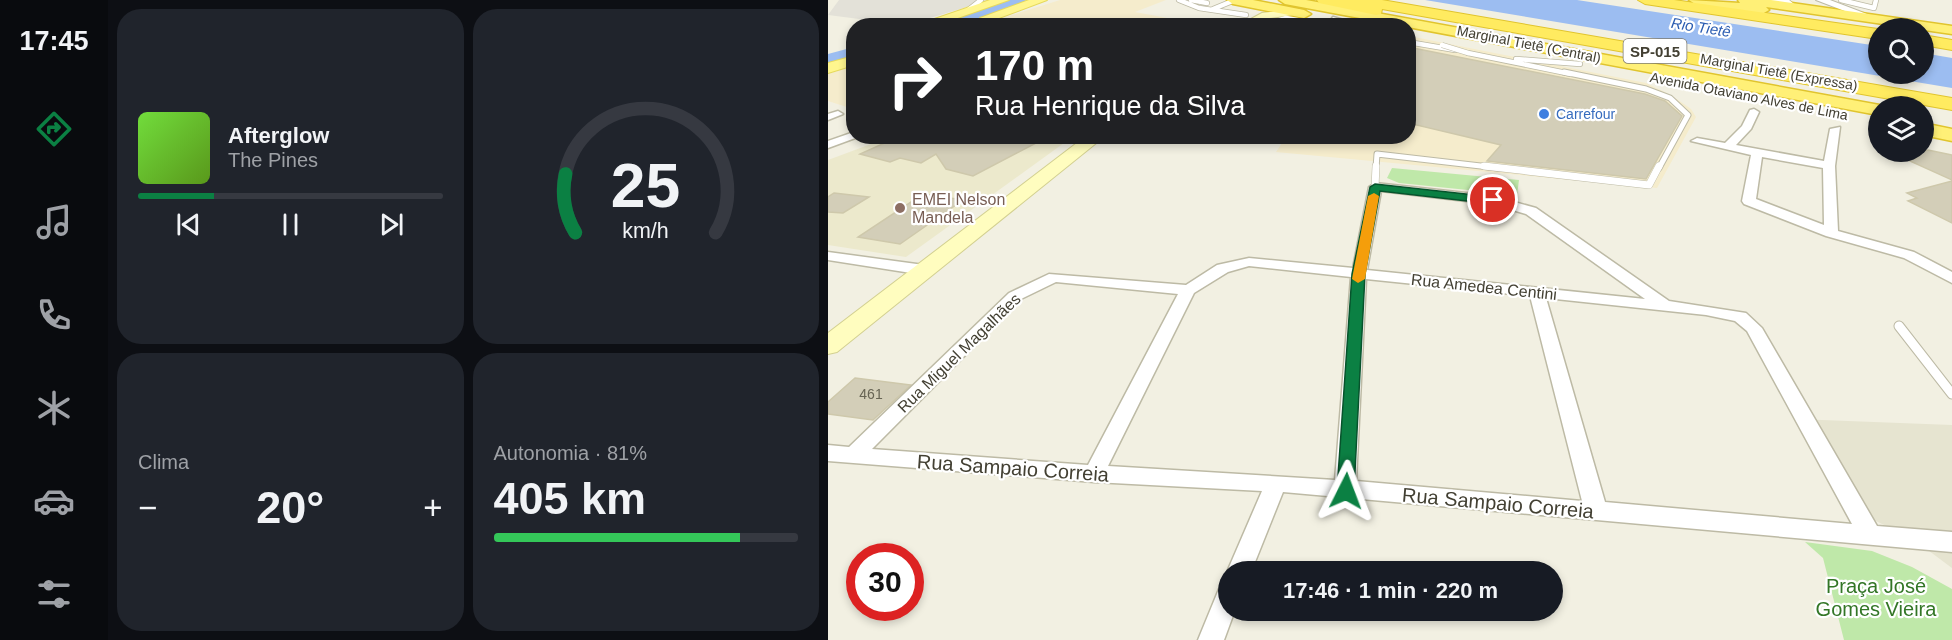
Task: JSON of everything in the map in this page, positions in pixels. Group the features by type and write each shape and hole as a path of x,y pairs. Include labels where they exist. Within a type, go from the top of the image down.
{"highway":[{"path":"1261,0 1347,18"},
{"name":"Marginal Tietê (Central)","path":"1285,0 1353,18"},
{"path":"1324,0 1380,12 1388,18"},
{"name":"Marginal Tietê (Expressa)","path":"1357,0 1952,104"},
{"path":"1646,0 1828,26"},
{"path":"1673,0 1868,32"},
{"path":"1695,0 1868,24"},
{"path":"1719,0 1868,24"},
{"path":"1744,0 1820,5 1867,16 1952,30"},
{"path":"1243,9 1297,12 1318,18"},
{"name":"Marginal Tietê (Central)","path":"1416,34 1751,85 1868,108"},
{"name":"Avenida Otaviano Alves de Lima","path":"1416,34 1868,118"},
{"path":"1934,35 1952,38"},
{"path":"1934,42 1952,45"},
{"path":"1751,85 1868,103"},
{"path":"1934,120 1950,129"},
{"path":"1934,122 1950,129"},
{"path":"1934,129 1950,129"}],"main road":[{"path":"946,18 1004,0"},
{"path":"986,18 1041,0"},
{"path":"1243,9 1256,18"},
{"path":"1278,18 1297,12"},
{"path":"831,53 846,48"},
{"path":"831,53 846,57"},
{"path":"828,69 846,62"},
{"path":"828,346 1087,144"}],"street":[{"path":"1820,5 1838,11 1840,3 1867,16"},
{"path":"1728,146 1747,127 1754,112"},
{"path":"1831,233 1829,166 1836,129"},
{"path":"828,145 846,138"},
{"path":"1698,141 1829,166"},
{"path":"1757,152 1749,201 1831,233 1909,255 1952,278"},
{"path":"1346,491 1359,274 1375,187 1493,200 1531,211 1665,306"},
{"path":"828,256 924,270"},
{"name":"Rua Amedea Centini","path":"1094,474 1188,290 1202,284 1216,270 1233,263 1249,262 1727,312 1740,316 1754,328 1870,535"},
{"name":"Rua Miguel Magalhães","path":"852,456 1015,296 1034,286 1054,277 1188,290"},
{"path":"1536,291 1596,512"},
{"name":"Rua Sampaio Correia","path":"828,453 1094,474 1276,483 1346,491 1870,535 1946,547"},
{"path":"1244,561 1276,483"},
{"path":"1211,640 1219,621"}],"lane":[{"path":"968,11 973,4 981,0"},
{"path":"1179,0 1183,4 1213,9 1243,9"},
{"path":"1191,0 1243,9"},
{"path":"1771,0 1789,3"},
{"path":"1840,3 1874,8 1876,0"},
{"path":"1213,9 1220,5"},
{"path":"1375,187 1379,159 1377,154 1649,184 1688,115 1670,98 1646,89 1468,53 1416,36"},
{"path":"1899,326 1952,394"}],"shaded area":[{"path":"839,0 991,0 930,18 851,18 828,15"},
{"path":"1060,0 1166,0 1135,12 1167,18 1002,18"},
{"name":"Carrefour","path":"1416,37 1646,83 1671,95 1691,109 1696,117 1657,188 1276,152 1281,144 1416,144"},
{"path":"846,68 846,107 828,101 828,74"},
{"path":"871,144 1063,144 906,257 828,245 828,160"},
{"path":"1796,419 1952,425 1952,568 1913,539 1845,506"}],"green space":[{"path":"1392,168 1519,180 1517,195 1399,183 1387,178"},
{"name":"Praça José Gomes Vieira","path":"1805,542 1872,551 1912,567 1952,589 1952,640 1844,640 1823,558"}],"water":[{"name":"Rio Tietê","path":"1425,0 1577,0 1868,44 1868,74"},
{"path":"1934,55 1952,58 1952,88 1928,84 1934,84"}],"building":[{"name":"Carrefour","path":"1416,49 1645,94 1665,101 1682,116 1646,179 1487,161 1501,145 1416,125"},
{"path":"882,144 1034,144 973,176 946,169 936,154 921,163 900,158 890,162 860,154"},
{"path":"1934,151 1952,155 1952,180 1912,162 1934,162"},
{"path":"1952,181 1952,223 1908,201 1917,198 1907,193"},
{"path":"834,193 869,197 843,213 828,212 828,197"},
{"path":"923,194 963,200 900,244 858,237"},
{"path":"855,378 911,385 873,420 828,414 828,402"}],"waterway":[{"path":"963,18 1019,0"},
{"path":"828,60 846,54"}],"slow traffic":[{"path":"1358,279 1374,196"}],"place":[{"name":"Carrefour","path":"1544,114"},
{"name":"EMEI Nelson Mandela","path":"900,208"}],"route":[{"path":"1346,491 1359,274 1375,187 1493,200"}]}
